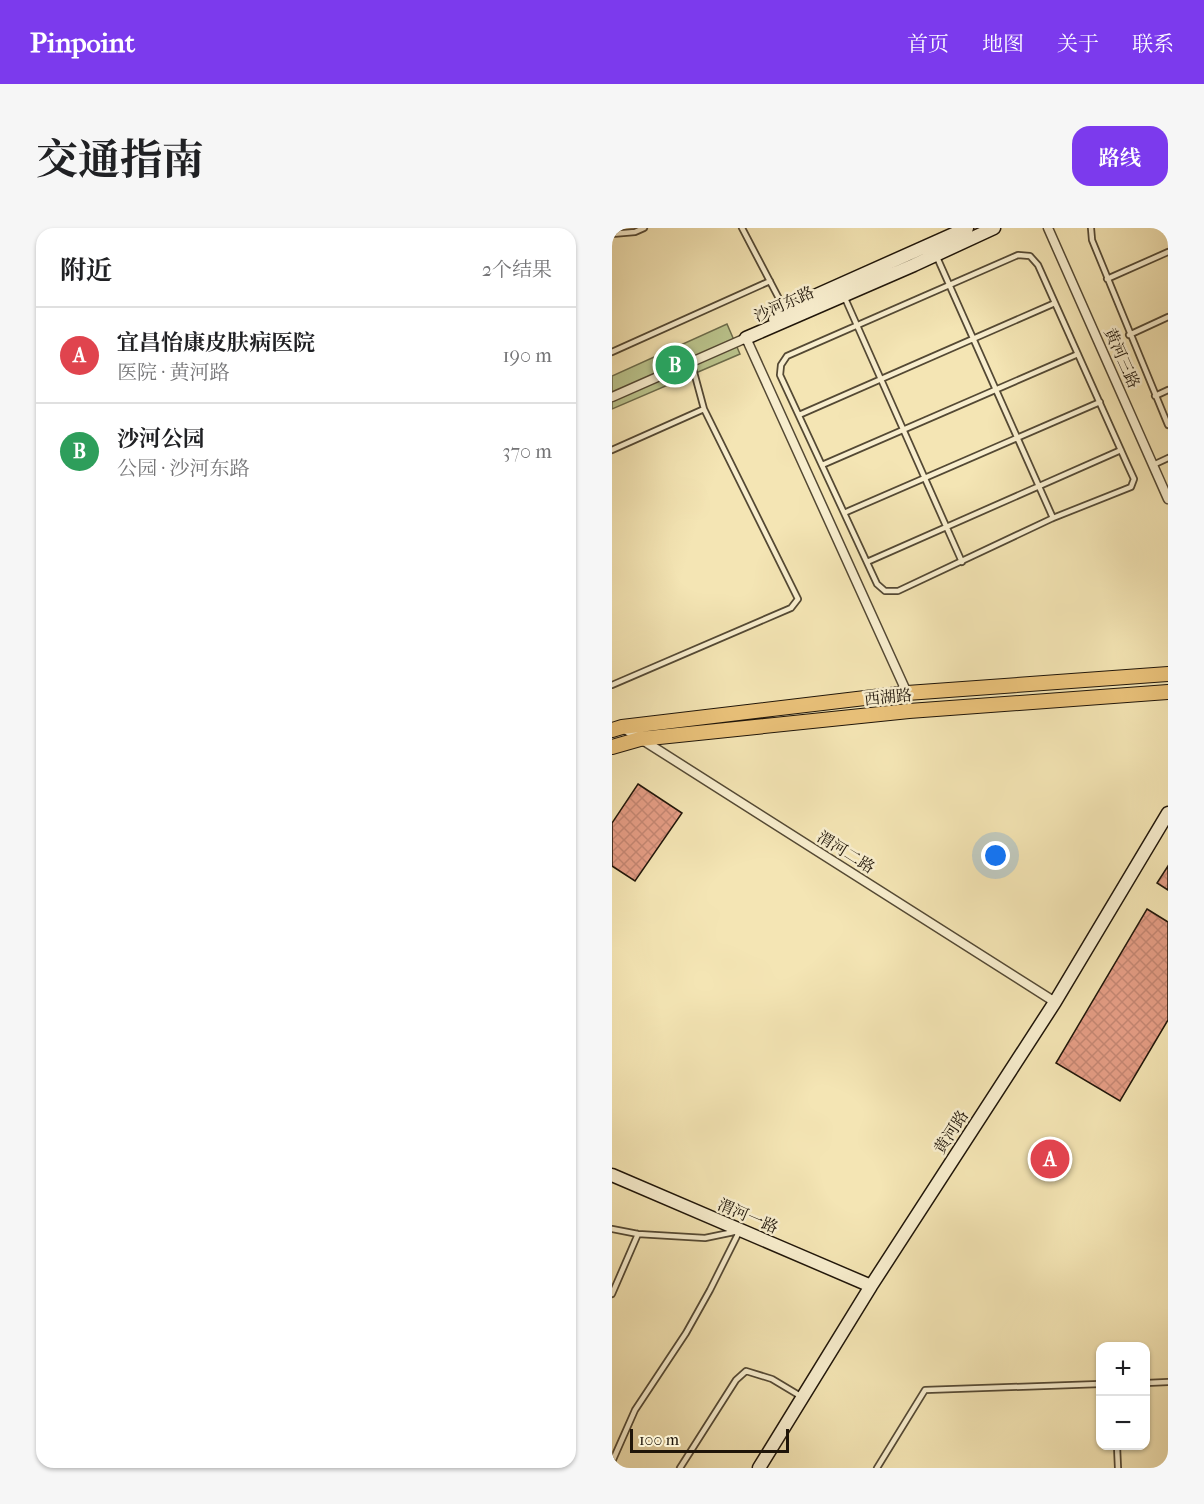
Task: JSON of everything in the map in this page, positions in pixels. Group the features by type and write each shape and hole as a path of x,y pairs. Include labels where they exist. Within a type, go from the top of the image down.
{"main road":[{"name":"沙河东路","path":"934,250 967,228"},
{"name":"沙河东路","path":"746,338 842,291 934,250 994,228"},
{"name":"沙河东路","path":"746,338 801,302 842,291"},
{"name":"西湖路","path":"617,729 907,693 1168,674"},
{"name":"西湖路","path":"612,747 640,739 909,711 1168,692"},
{"name":"黄河路","path":"759,1468 871,1286 1055,1002 1168,813"},
{"name":"渭河一路","path":"612,1175 871,1286"}],"street":[{"name":"黄河三路","path":"1048,228 1168,499"},
{"path":"612,397 746,338 907,693"},
{"name":"渭河二路","path":"617,729 640,739 1055,1002"}],"lane":[{"path":"612,234 635,232 644,228"},
{"path":"742,228 786,312"},
{"path":"1091,228 1092,240 1107,279 1168,425"},
{"path":"934,250 1053,518"},
{"path":"1107,279 1168,252"},
{"path":"1018,255 1030,256 1038,265 1055,303 1134,479 1131,487 1053,518 898,591 885,591 877,584 780,375 781,365 787,356 1018,255"},
{"path":"612,352 770,281"},
{"path":"842,291 962,562"},
{"path":"799,415 1055,303"},
{"path":"1130,335 1168,317"},
{"path":"822,465 1078,354"},
{"path":"612,685 791,608 798,600 704,410 691,361"},
{"path":"1155,396 1168,390"},
{"path":"844,513 1100,402"},
{"path":"612,450 704,410"},
{"path":"867,562 1121,450"},
{"path":"1153,465 1168,458"},
{"path":"612,1229 638,1234 705,1238 740,1230"},
{"path":"612,1462 635,1410 686,1333 740,1230"},
{"path":"612,1294 638,1234"},
{"path":"680,1468 736,1380 746,1371 772,1379 802,1397"},
{"path":"1150,1383 1168,1382"},
{"path":"877,1468 925,1390 1096,1384"},
{"path":"1117,1450 1118,1468"}],"green space":[{"path":"727,324 740,354 612,409 612,376"}],"building":[{"path":"638,784 682,813 635,881 612,866 612,823"},
{"path":"1168,866 1168,890 1157,883"},
{"path":"1147,909 1168,922 1168,1020 1120,1101 1056,1063"}],"place":[{"name":"沙河公园","path":"675,365"},
{"name":"宜昌怡康皮肤病医院","path":"1050,1159"}]}
